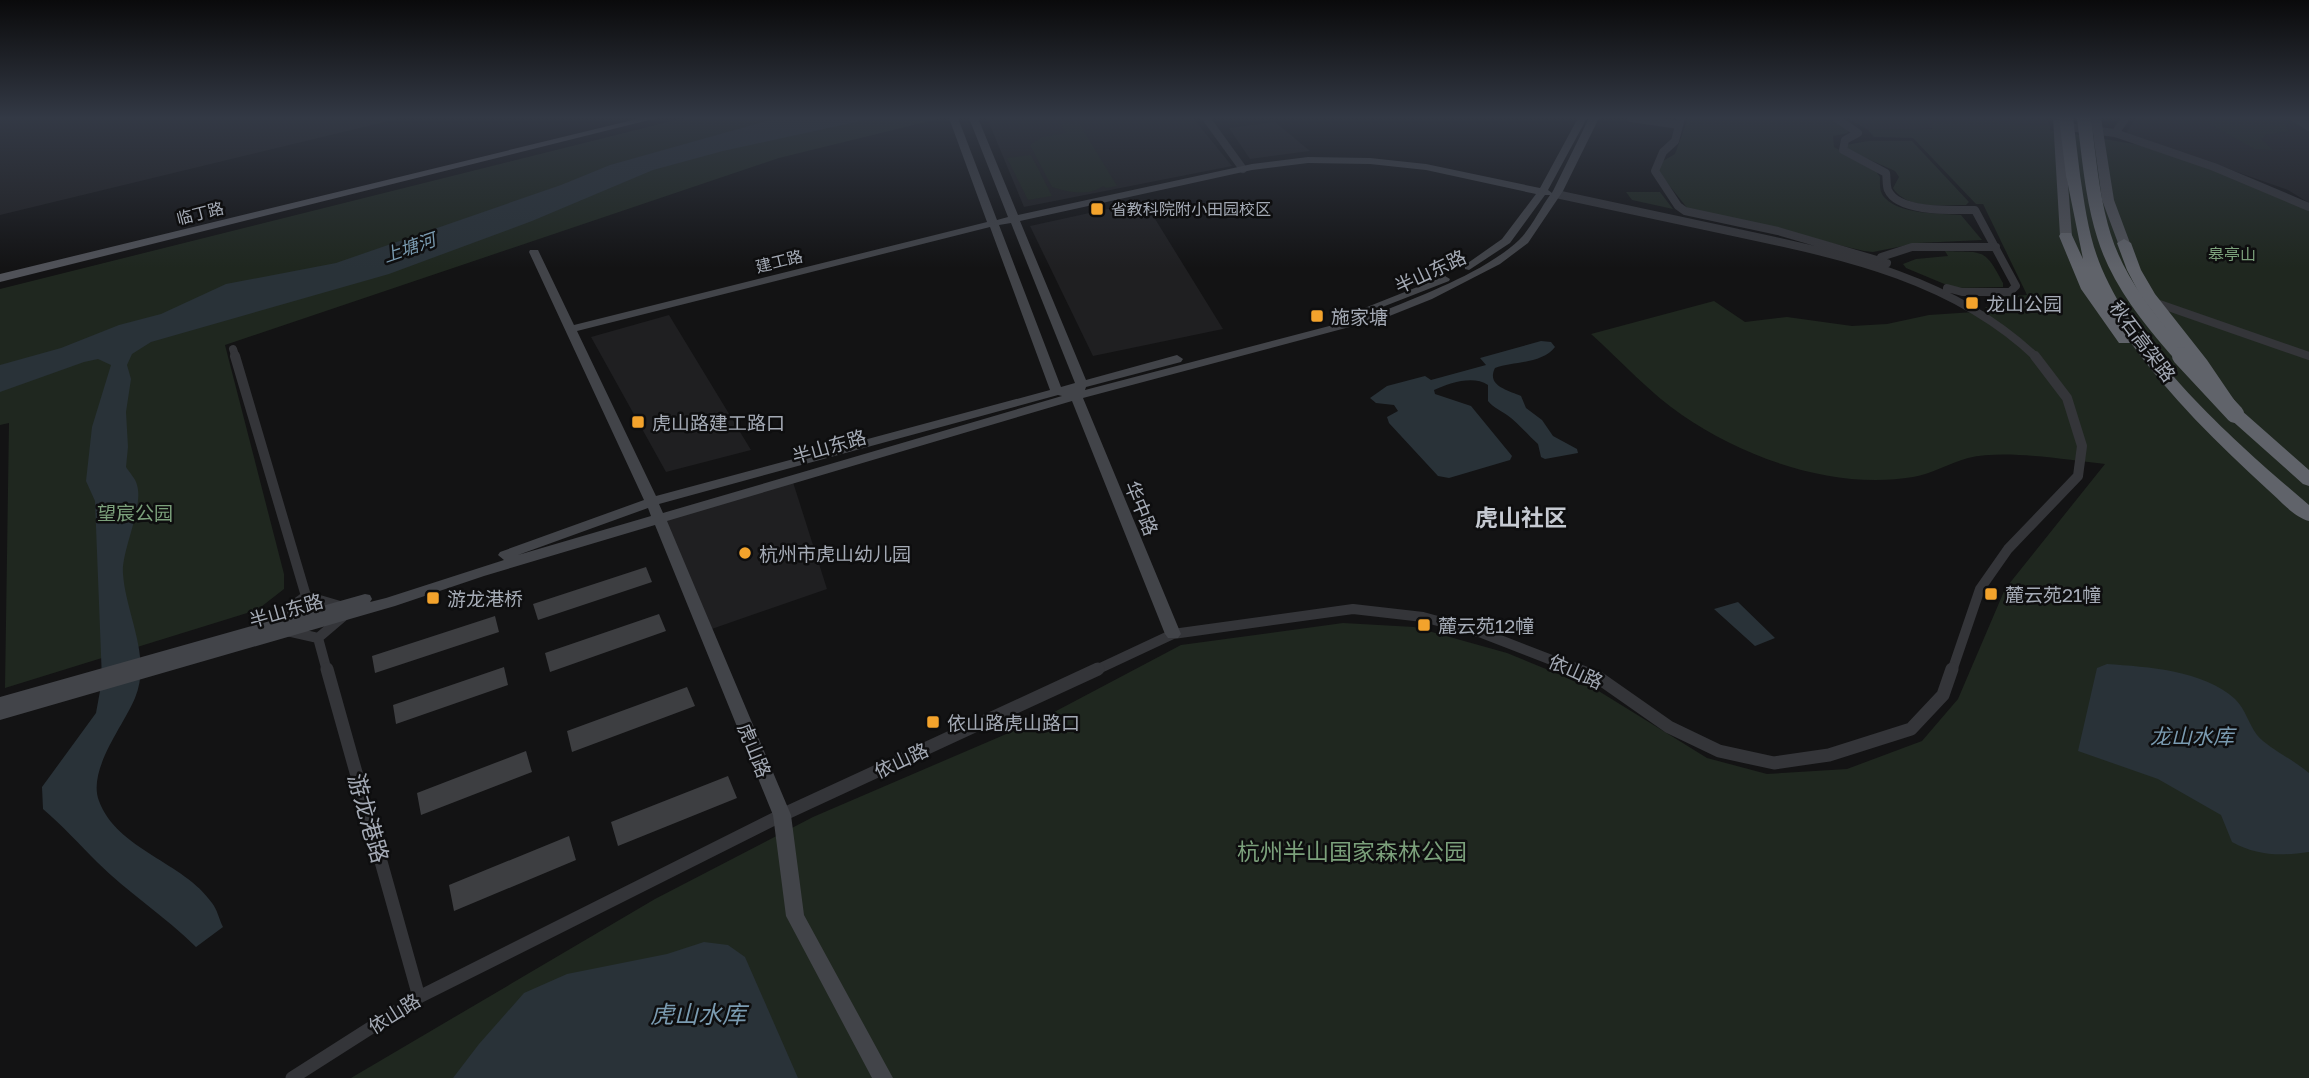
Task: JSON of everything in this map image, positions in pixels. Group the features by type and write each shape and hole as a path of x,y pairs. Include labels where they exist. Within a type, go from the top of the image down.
{"highway":[{"name":"秋石高架路","path":"2070,168 2084,237 2099,279 2142,344 2200,413 2237,451 2309,515"},
{"name":"秋石高架路","path":"2090,168 2105,240 2118,269 2155,323 2235,414 2309,480"},
{"path":"2066,236 2089,289 2107,318 2168,393 2237,451"},
{"path":"2124,243 2134,270 2151,301 2201,363 2235,414"}],"main road":[{"name":"临丁路","path":"0,268 409,168"},
{"name":"临丁路","path":"0,278 444,168"},
{"name":"华中路","path":"974,168 1057,391"},
{"name":"华中路","path":"984,168 989,206"},
{"name":"华中路","path":"984,168 1007,204"},
{"name":"华中路","path":"993,168 1173,634"},
{"path":"1013,220 1248,168"},
{"path":"1432,168 1549,193"},
{"name":"半山东路","path":"1549,193 1560,168"},
{"name":"半山东路","path":"146,667 264,628 343,610 659,518 1079,390 1374,308 1462,271 1497,248 1549,193 1564,168"},
{"path":"2063,168 2066,236"},
{"path":"2104,168 2108,200 2124,243"},
{"name":"建工路","path":"570,328 1013,220"},
{"path":"534,252 570,328"},
{"name":"虎山路","path":"570,328 659,518 782,815 795,916 883,1078"},
{"name":"半山东路","path":"0,703 52,693 287,631 651,502 1057,391 1079,390"},
{"name":"半山东路","path":"0,714 52,693"}],"street":[{"path":"1656,168 1655,171 1678,206 1685,211 1778,231 1882,264 1954,291 2010,292 2016,286 1975,210 1915,207 1895,197 1888,190 1886,173 1877,168"},
{"path":"2217,168 2309,207"},
{"name":"依山路","path":"292,1078 419,997 782,815 1173,634 1353,609 1423,617 1482,633 1599,678 1668,727 1719,751 1774,763 1829,755 1911,729 1943,695 1980,589 2008,549 2078,475 2082,446 2067,398 2039,360 2015,337 1967,304 1882,264 1549,193"},
{"path":"1882,264 1881,257 1912,247 1996,247"},
{"path":"2151,301 2309,356"},
{"path":"233,349 306,596"},
{"path":"287,631 318,638 343,610 306,596"},
{"path":"264,628 306,596"},
{"name":"游龙港路","path":"318,638 419,997"}],"shaded area":[{"path":"0,168 193,168 0,215"},
{"path":"1008,168 1220,168 1024,207"},
{"path":"2226,168 2309,168 2309,203 2288,190"},
{"path":"1144,201 1223,329 1093,356 1030,226"},
{"path":"669,315 751,450 666,472 591,337"},
{"name":"杭州市虎山幼儿园","path":"792,479 827,589 706,631 659,518"}],"green space":[{"name":"望宸公园","path":"483,168 748,168 225,345 284,574 284,589 257,610 5,688 9,423 0,425 0,289"},
{"path":"1012,168 1038,168 1052,196 1028,200"},
{"path":"1042,168 1106,168 1117,186 1103,186 1091,192 1071,192 1052,187"},
{"path":"1872,168 1880,177 1883,196 1892,204 1910,210 1961,215 1982,240 1918,243 1873,252 1864,251 1688,209 1657,170"},
{"path":"1889,168 1938,168 1969,202 1966,205 1926,205 1907,200 1893,188 1899,177"},
{"name":"杭州半山国家森林公园","path":"1942,168 2214,168 2309,209 2309,1078 351,1078 655,899 813,817 1041,719 1181,645 1343,623 1414,627 1507,653 1597,690 1707,758 1767,774 1847,769 1922,741 1958,699 2005,589 2105,464 2000,455 1968,458 1913,477 1883,480 1823,475 1763,457 1707,431 1670,407 1591,334 1714,301 1745,322 1787,317 1852,326 1887,324 1929,315 1989,311 1985,307 2003,307 1997,297 2027,295 1983,204 1976,204"},
{"path":"1626,192 1660,192 1673,209 1632,200"},
{"path":"1945,251 1982,254 1991,263 2003,287 1954,288 1906,268 1903,264 1916,259 1948,256"}],"water":[{"name":"上塘河","path":"602,168 659,168 532,221 389,274 151,342 132,354 127,365 131,379 126,412 126,467 136,483 138,494 123,574 141,667 135,698 102,762 97,789 99,801 108,818 120,832 185,877 214,905 223,927 196,947 109,873 43,809 42,787 96,713 102,680 95,501 86,481 92,427 111,365 98,359 84,362 0,392 0,365 61,348 119,325 161,314 226,284 336,263"},
{"path":"1541,341 1551,342 1555,347 1535,359 1495,368 1493,379 1500,386 1521,396 1526,408 1542,420 1553,436 1577,449 1578,453 1545,459 1541,457 1538,444 1511,418 1488,401 1488,385 1461,381 1434,390 1435,394 1471,406 1512,456 1510,460 1449,478 1438,476 1389,423 1387,417 1398,411 1394,405 1376,403 1370,398 1387,386 1425,376 1431,380 1486,365 1480,358"},
{"path":"1738,602 1775,638 1755,646 1714,609"},
{"name":"龙山水库","path":"2107,664 2157,669 2191,676 2222,689 2235,699 2262,740 2309,773 2309,852 2269,854 2242,847 2232,842 2221,815 2158,779 2078,751 2097,668"},
{"name":"虎山水库","path":"704,942 728,945 745,957 798,1078 453,1078 524,993 567,974 667,954"}],"building":[{"path":"646,567 652,582 538,620 533,604"},
{"path":"659,614 666,631 550,672 545,653"},
{"path":"495,616 499,632 375,673 372,656"},
{"path":"504,667 508,685 396,724 393,705"},
{"path":"687,687 695,706 572,752 567,731"},
{"path":"526,751 532,772 421,815 417,793"},
{"path":"728,776 737,798 618,846 611,822"},
{"path":"569,836 576,860 454,911 449,885"}],"place":[{"name":"省教科院附小田园校区","path":"1097,209"},
{"name":"龙山公园","path":"1972,303"},
{"name":"施家塘","path":"1317,316"},
{"name":"虎山路建工路口","path":"638,422"},
{"name":"杭州市虎山幼儿园","path":"745,553"},
{"name":"麓云苑21幢","path":"1991,594"},
{"name":"游龙港桥","path":"433,598"},
{"name":"麓云苑12幢","path":"1424,625"},
{"name":"依山路虎山路口","path":"933,722"}],"district":[{"name":"虎山社区","path":"1521,517"}],"park label":[{"name":"皋亭山","path":"2232,254"}]}
